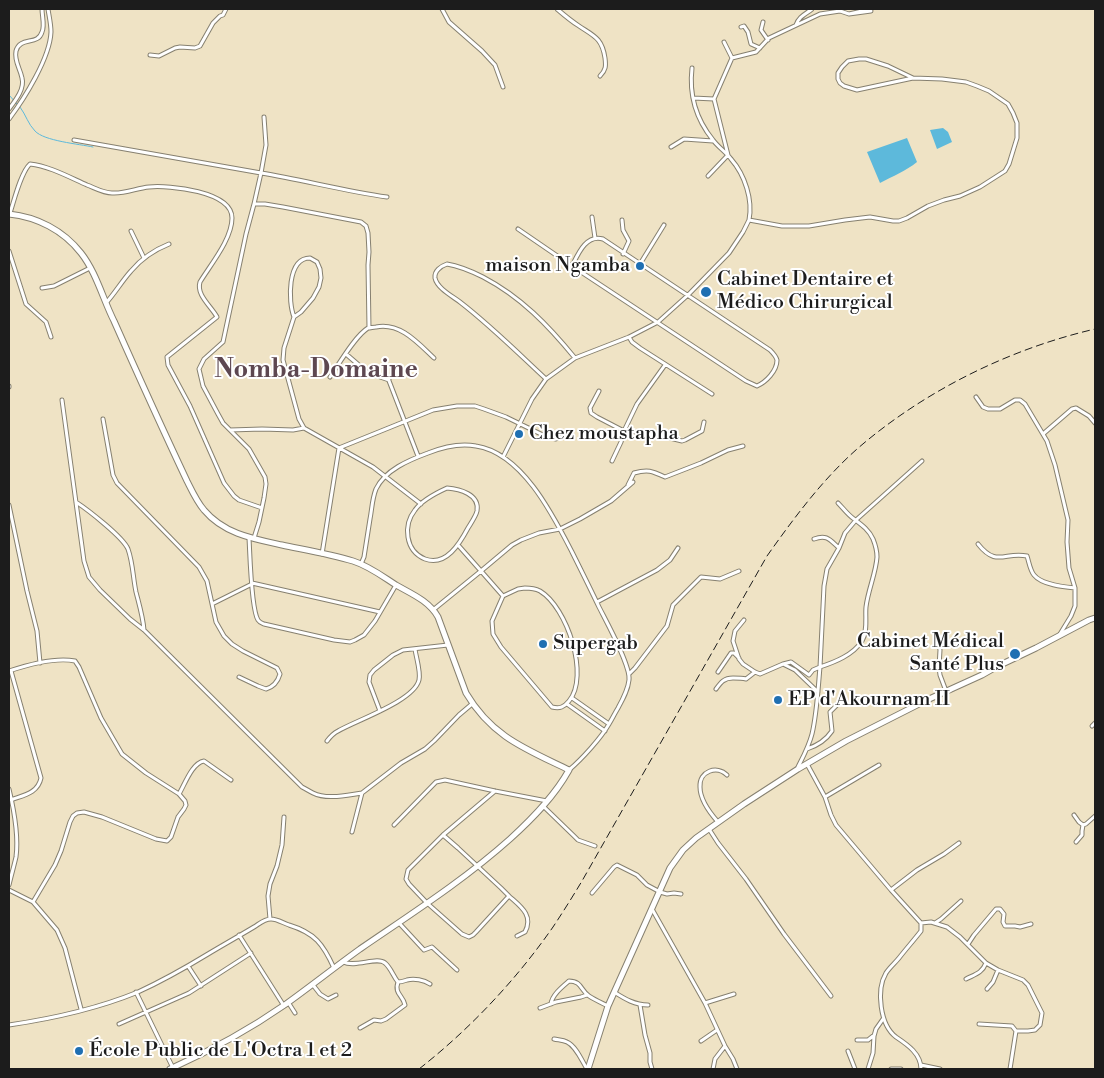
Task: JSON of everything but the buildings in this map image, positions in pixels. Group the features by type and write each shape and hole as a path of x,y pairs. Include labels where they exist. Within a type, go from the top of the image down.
{"street":[{"path":"9,109 21,90 22,84 16,52 22,43 33,41 40,36 43,28 42,9"},
{"path":"9,120 19,107 35,78 49,44 51,32 48,9"},
{"path":"150,55 159,56 180,47 195,48 200,46 213,23 223,15 226,9"},
{"path":"442,9 449,22 495,65 503,87"},
{"path":"557,9 601,43 604,49 606,66 605,71 600,76"},
{"path":"796,25 804,13 812,9"},
{"path":"732,58 756,52 768,40 820,14 840,11 849,14 857,13 871,11 849,14"},
{"path":"763,22 760,30 768,40"},
{"path":"741,27 744,26 748,32 751,44 760,48"},
{"path":"724,42 732,58"},
{"path":"728,156 714,99 732,58"},
{"path":"749,220 782,226 809,226 870,217 899,221 928,206 960,196 980,187 1005,171 1011,158 1017,124 1008,104 989,91 966,82 913,78 857,90 840,83 838,73 848,61 859,59 888,66 913,78"},
{"path":"503,457 532,399 546,379 575,358 629,337 658,322 688,295 729,253 744,232 751,212 748,192 737,167 714,142 696,111 691,79 692,68"},
{"path":"693,98 714,99"},
{"path":"264,117 266,145 261,173 223,342 204,359 199,369 203,386 218,414 230,430 249,449 265,477 266,484 262,508 251,539 252,583 257,618 260,622 299,633 350,642 364,635 397,585"},
{"path":"671,147 684,139 714,142"},
{"path":"74,140 292,178 387,197"},
{"path":"708,176 728,156"},
{"path":"262,508 239,500 228,491 190,406 168,365 167,357 217,316 201,295 199,286 228,235 232,218 228,207 221,200 210,195 165,187 150,187 110,193 46,168 30,164 27,166 9,214 29,218 57,231 81,253 90,268 199,503 210,516 222,526 251,539 362,564 422,600 438,617 472,704 493,726 515,743 570,770"},
{"path":"254,204 282,207 364,224 368,233 369,252 369,328"},
{"path":"592,217 595,238"},
{"path":"622,220 629,241 623,254"},
{"path":"640,264 664,225"},
{"path":"518,229 572,266 746,381 757,386 767,380 773,371 777,362 775,355 770,350 602,239 591,239 582,249 572,266"},
{"path":"131,231 144,258"},
{"path":"106,303 131,271 144,258 169,244"},
{"path":"9,251 26,304 46,322 51,337"},
{"path":"294,317 313,298 319,287 320,269 317,262 310,258 303,260 293,273 290,303 294,317 284,348 283,360 299,419 304,428 386,476 421,504"},
{"path":"546,379 485,323 442,288 435,279 435,274 438,270 447,264 459,267 505,290 539,317 575,358"},
{"path":"42,288 54,286 90,268"},
{"path":"330,377 357,338 369,328 383,325 398,329 412,337 434,358"},
{"path":"629,337 635,344 665,365 712,394"},
{"path":"346,354 368,373 389,380"},
{"path":"612,461 637,404 665,365"},
{"path":"386,373 418,456"},
{"path":"599,391 590,408 590,412 624,431 682,441 702,431 704,422"},
{"path":"976,397 983,407 988,409 1000,409 1015,400 1020,400 1027,406 1047,441 1055,465 1068,520 1069,568 1076,588 1071,616 1059,635"},
{"path":"62,400 84,560 89,577 110,600 144,630 302,786 320,796 362,794 401,763 434,741 472,704"},
{"path":"339,448 433,410 468,405 484,408 547,437 556,439 568,435"},
{"path":"1043,434 1072,409 1076,408 1089,416 1095,423"},
{"path":"103,419 115,480 199,567 207,581 216,622 228,640 243,651 276,668 280,674 276,682 266,689 239,676"},
{"path":"230,430 293,430 304,428"},
{"path":"136,992 172,1069 230,1038 286,1004 342,961 427,903 478,866 522,828 545,804 570,770 605,731 624,696 630,680 626,663 560,529 532,485 503,457 486,448 465,445 442,448 418,456 386,476 376,490 373,499 362,564"},
{"path":"628,486 630,478 634,473 642,470 650,470 665,477 728,450 743,446"},
{"path":"322,554 339,448"},
{"path":"798,769 812,734 818,692 821,625 827,569 840,548 845,533 856,520 922,461"},
{"path":"433,610 512,545 539,533 560,529 611,501 633,482"},
{"path":"447,488 464,491 472,496 477,503 477,510 458,545 453,551 442,558 433,560 418,555 408,541 408,525 410,517 415,510 439,491 447,488"},
{"path":"76,502 119,537 127,549 132,564 144,630"},
{"path":"718,672 731,653 734,653 755,672 762,673 791,662 809,675 814,670 834,662 852,651 861,642 865,632 868,593 877,554 874,540 870,534 838,503"},
{"path":"9,505 37,631 40,663"},
{"path":"814,539 826,537 840,548"},
{"path":"978,544 983,551 991,556 1026,555 1036,578 1059,586 1076,588"},
{"path":"458,545 503,596"},
{"path":"597,602 658,570 670,560 678,548"},
{"path":"629,674 641,661 666,626 674,605 694,583 701,577 720,579 739,570"},
{"path":"212,604 252,583 380,612"},
{"path":"518,588 531,588 541,592 555,605 568,630 576,658 577,682 576,691 572,698 560,708 552,707 501,647 493,634 494,615 503,596 518,588"},
{"path":"588,1069 608,1006 670,868 683,850 696,838 798,769 846,741 1095,618"},
{"path":"739,659 733,641 735,630 744,620"},
{"path":"936,633 940,650 940,675 946,692"},
{"path":"380,711 370,686 370,675 393,655 403,650 448,645"},
{"path":"327,741 336,731 380,711 410,693 419,680 415,649"},
{"path":"11,800 36,790 41,778 10,671 40,663 65,660 75,661 79,667 101,718 122,754 146,774 179,794 186,805 178,817 171,837 167,841 156,839 102,817 84,812 73,816 55,865 33,902"},
{"path":"783,664 795,670 818,692"},
{"path":"716,689 728,678 746,679 755,672"},
{"path":"572,698 609,724"},
{"path":"567,704 605,731"},
{"path":"807,749 823,740 832,731 830,712 838,704"},
{"path":"179,794 194,766 200,762 204,761 231,780"},
{"path":"807,764 825,797 836,825 921,922 921,931 886,974 882,985 881,998 884,1018 890,1032 917,1054 921,1067 940,1069"},
{"path":"825,797 878,765"},
{"path":"718,822 700,793 699,785 702,776 710,771 717,770 727,775"},
{"path":"394,825 436,782 445,780 545,804 578,840 595,846"},
{"path":"9,789 16,845 16,858 9,885"},
{"path":"495,792 443,835 408,870 406,879 427,903 462,934 468,937 476,932 509,896"},
{"path":"352,832 362,794"},
{"path":"1074,815 1083,825"},
{"path":"1083,825 1095,816"},
{"path":"270,919 268,896 282,845 284,817"},
{"path":"1076,842 1082,835 1083,825"},
{"path":"709,829 831,996"},
{"path":"443,835 478,866 528,917 525,932 517,936"},
{"path":"891,890 917,870 959,843"},
{"path":"592,893 617,865 637,875 648,885 660,892 681,894"},
{"path":"9,890 33,902 57,930 65,948 81,1010"},
{"path":"935,923 961,901"},
{"path":"652,908 705,1003 737,1069"},
{"path":"968,944 996,909 1000,909 1004,914 1003,922 1005,926 1020,927 1031,924"},
{"path":"9,1025 81,1010 136,992 163,980 270,919 303,930 312,936 325,949 334,968"},
{"path":"921,922 931,922 947,928 968,944 986,963 1023,980 1028,985 1042,1013 1040,1025 1035,1030 1028,1032 1016,1031 1012,1026 979,1024"},
{"path":"399,923 424,950 432,947 457,970"},
{"path":"240,935 286,1004 295,1013"},
{"path":"119,1024 189,993 251,953"},
{"path":"342,961 348,964 382,961 398,982 398,993 405,1002 405,1005 386,1019 381,1021 374,1020 360,1028"},
{"path":"966,979 984,969 986,963"},
{"path":"188,966 201,986"},
{"path":"987,989 993,982 998,970"},
{"path":"398,982 401,983 410,979 426,981 430,984"},
{"path":"551,1004 552,998 569,981 576,982 586,994 608,1006"},
{"path":"313,984 320,994 328,999 336,995"},
{"path":"614,992 640,1005 648,1005"},
{"path":"540,1008 586,994"},
{"path":"705,1003 734,994"},
{"path":"640,1005 652,1069"},
{"path":"868,1069 873,1053 874,1036 884,1018"},
{"path":"701,1041 717,1030"},
{"path":"1010,1069 1016,1031"},
{"path":"857,1040 868,1040 874,1036"},
{"path":"554,1039 566,1041 570,1044 588,1069"},
{"path":"713,1069 715,1059 725,1046"},
{"path":"848,1051 855,1069"},
{"path":"891,1069 901,1069"}],"water":[{"path":"943,128 948,132 952,142 937,149 930,130"},
{"path":"907,138 917,162 880,183 867,152"}],"waterway":[{"path":"9,95 17,104"},
{"path":"20,107 35,131 40,134 54,140 93,147"}],"railway":[{"path":"419,1069 438,1054 508,985 553,927 582,881 767,556 820,486 857,449 883,428 939,391 1000,360 1031,348 1095,329"}],"place":[{"name":"maison Ngamba","path":"640,266"},
{"name":"Cabinet Dentaire et Médico Chirurgical","path":"706,292"},
{"name":"Chez moustapha","path":"519,434"},
{"name":"Supergab","path":"543,644"},
{"name":"Cabinet Médical Santé Plus","path":"1015,654"},
{"name":"EP d'Akournam II","path":"778,700"},
{"name":"École Public de L'Octra 1 et 2","path":"79,1051"}],"district":[{"name":"Nomba-Domaine","path":"316,371"}]}
